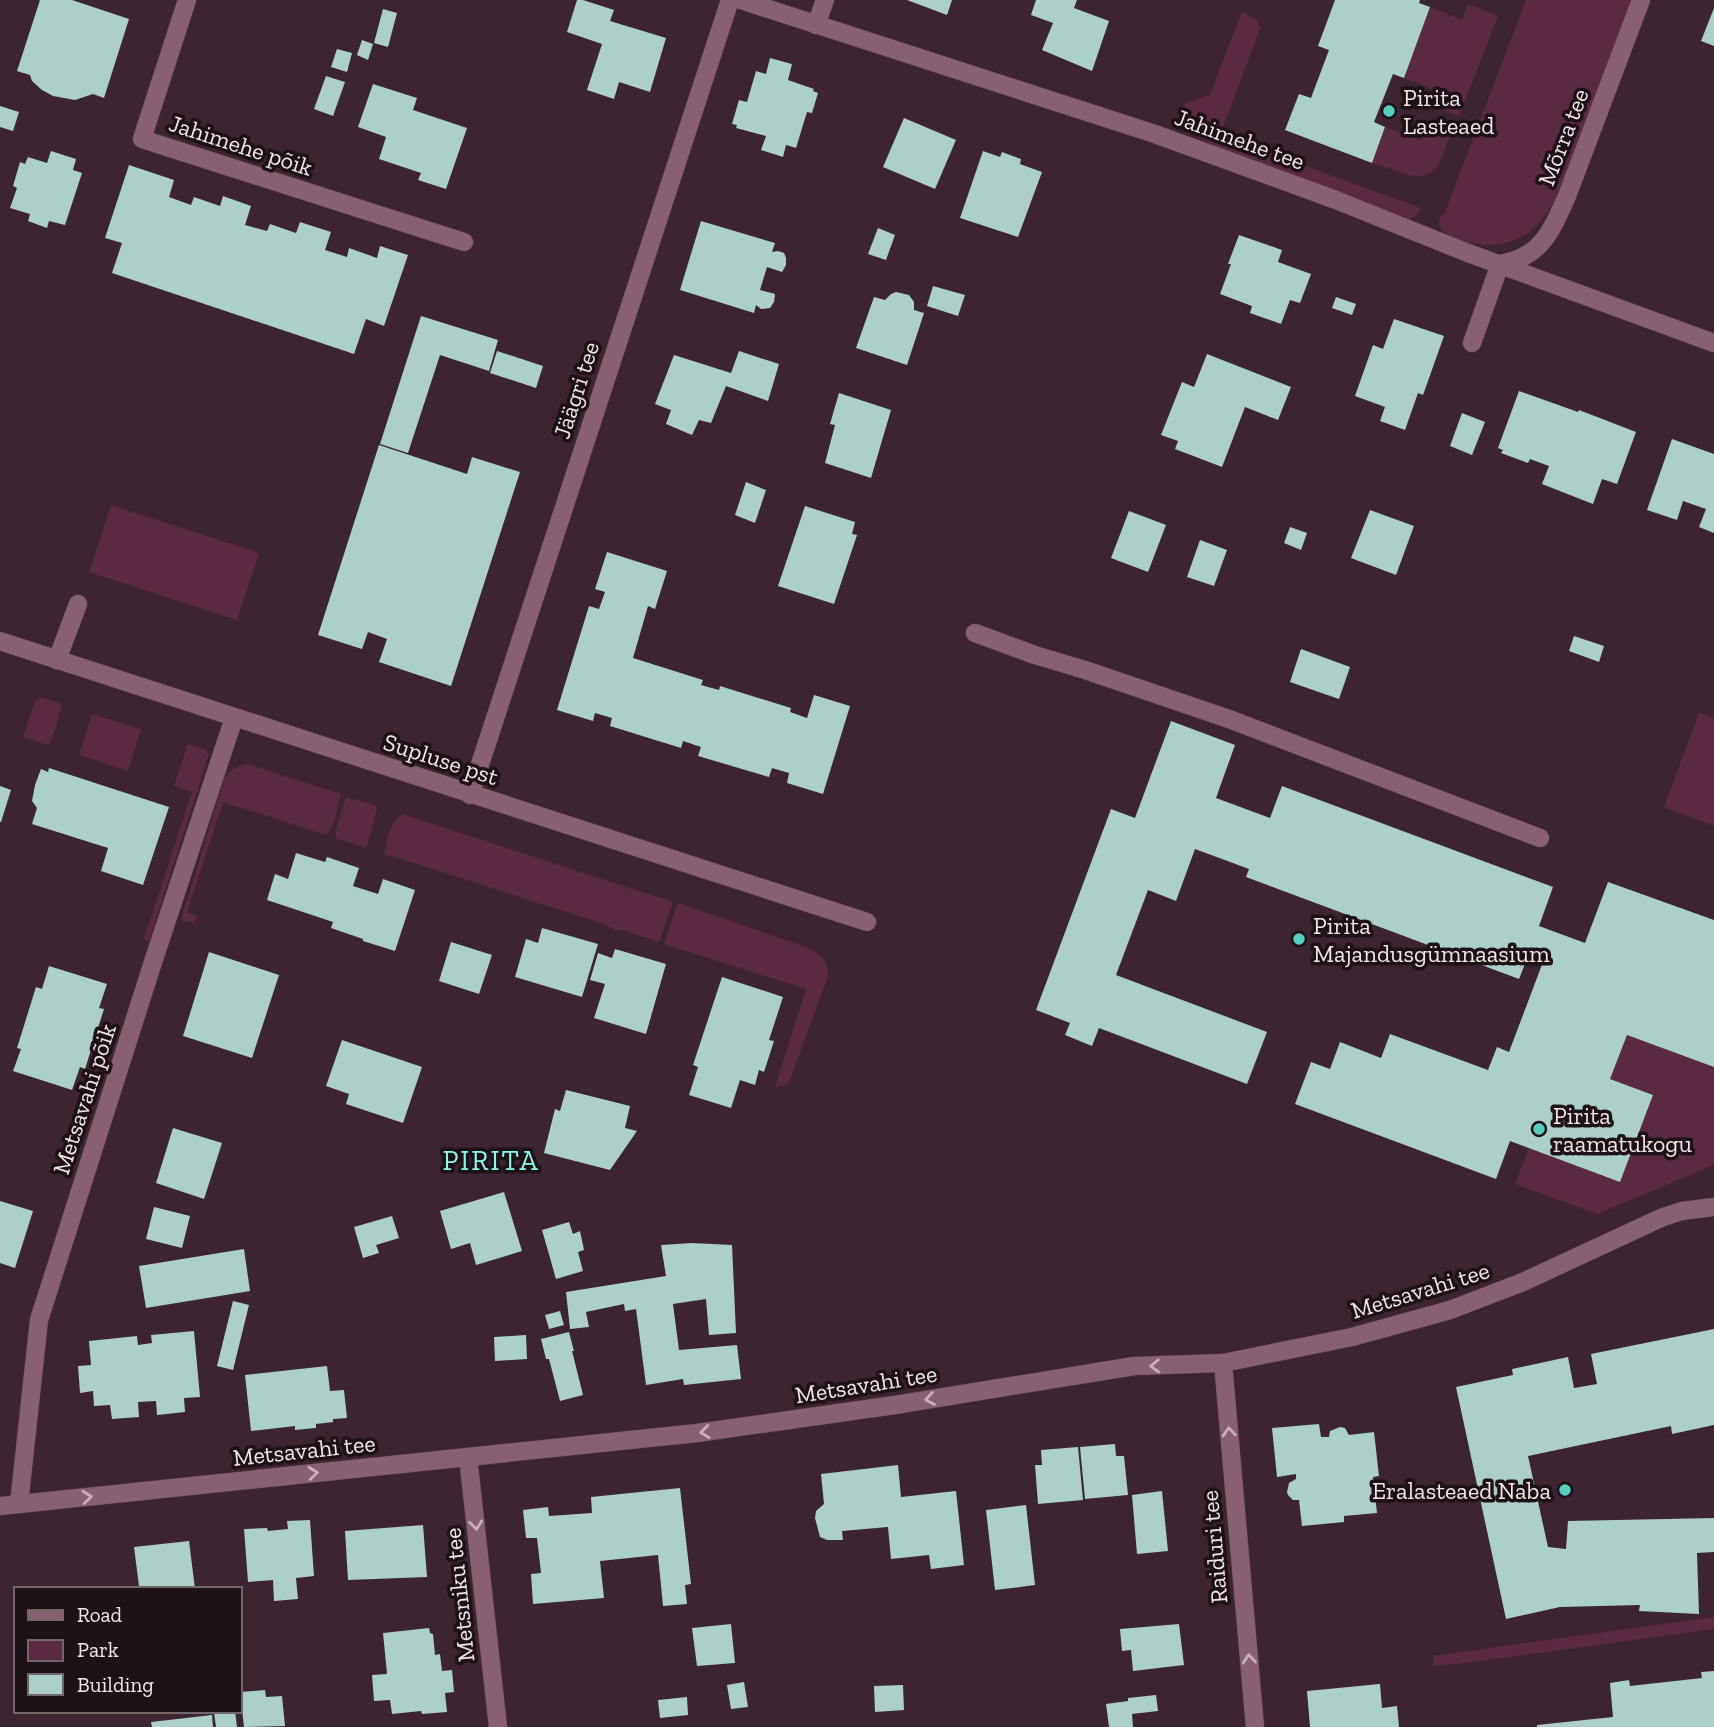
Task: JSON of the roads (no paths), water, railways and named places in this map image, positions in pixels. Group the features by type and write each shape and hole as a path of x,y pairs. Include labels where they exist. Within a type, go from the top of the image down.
{"street":[{"name":"Jahimehe põik","path":"187,0 142,139 464,242"},
{"name":"Jäägri tee","path":"470,795 730,0"},
{"name":"Jahimehe tee","path":"741,0 1155,134 1714,343"},
{"path":"816,25 825,0"},
{"name":"Mõrra tee","path":"1500,264 1515,262 1528,256 1547,237 1567,197 1641,0"},
{"path":"1472,343 1500,264"},
{"path":"57,660 78,604"},
{"path":"975,633 1228,719 1541,838"},
{"name":"Supluse pst","path":"0,642 867,922"},
{"name":"Metsavahi põik","path":"19,1504 39,1320 234,718"},
{"name":"Metsavahi tee","path":"0,1506 752,1427 1133,1366 1223,1363 1352,1337 1450,1310 1523,1282 1663,1217 1682,1211 1714,1207"},
{"name":"Raiduri tee","path":"1223,1363 1255,1727"},
{"name":"Metsniku tee","path":"468,1457 498,1727"}],"place":[{"name":"Pirita Lasteaed","path":"1389,111"},
{"name":"Pirita Majandusgümnaasium","path":"1299,939"},
{"name":"Pirita raamatukogu","path":"1539,1129"},
{"name":"Eralasteaed Naba","path":"1565,1490"}],"district":[{"name":"PIRITA","path":"491,1160"}]}
